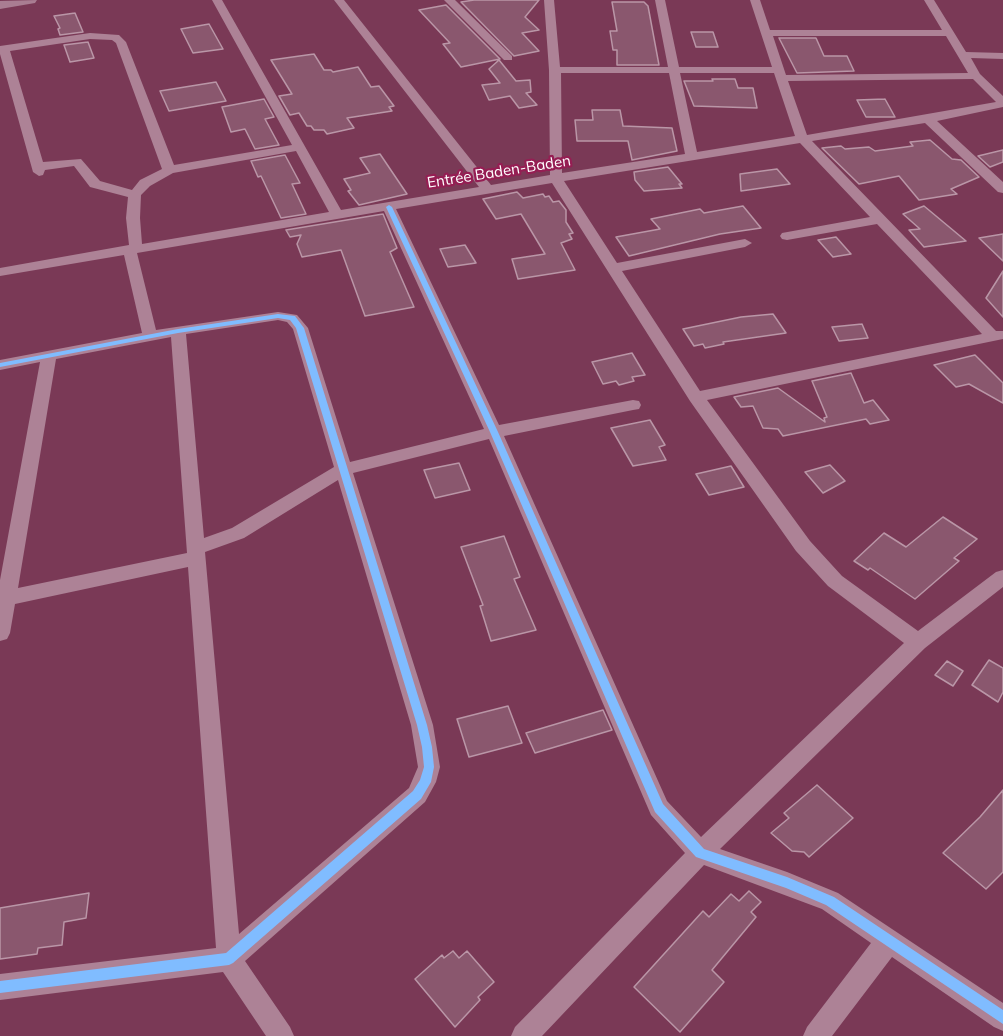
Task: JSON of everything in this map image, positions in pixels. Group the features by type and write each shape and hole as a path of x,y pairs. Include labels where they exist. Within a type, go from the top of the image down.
{"main road":[{"path":"0,5 30,0"}],"street":[{"path":"217,0 338,216"},
{"path":"339,0 488,189"},
{"path":"450,0 508,58"},
{"path":"549,0 555,70 556,179 696,397 818,565 835,581 918,642"},
{"path":"660,0 692,158"},
{"path":"755,0 802,138 998,336"},
{"path":"929,0 976,76 1003,103"},
{"path":"765,33 950,33"},
{"path":"135,195 95,184 77,162 37,169 2,49 90,36 115,37 120,42 144,99 169,170"},
{"path":"963,55 1003,56"},
{"path":"555,70 976,76"},
{"name":"Entrée Baden-Baden","path":"0,272 488,189 927,119 1003,103"},
{"path":"927,119 1003,189"},
{"path":"150,335 133,248 135,195 145,183 169,170 299,147"},
{"path":"389,207 494,432 659,808 700,853 787,883 830,901 1003,1018"},
{"path":"787,236 880,219"},
{"path":"615,268 745,243"},
{"path":"0,365 178,330 278,316 292,318 300,328 422,725 429,767 425,782 417,795 229,959 0,987"},
{"path":"178,330 229,959 281,1036"},
{"path":"696,397 998,336"},
{"path":"0,633 49,357"},
{"path":"6,598 196,553 238,533 342,470 494,432 633,405"},
{"path":"525,1036 700,853 918,642 1003,577"},
{"path":"816,1036 888,942"}],"building":[{"path":"539,0 525,17 539,30 522,33 539,51 514,56 461,2"},
{"path":"612,2 644,2 648,6 659,65 617,65 617,50 613,50 610,31 617,31"},
{"path":"446,5 500,59 461,67 443,44 450,43 419,10"},
{"path":"75,13 83,32 60,35 58,29 60,28 54,16"},
{"path":"209,24 223,49 193,53 181,29"},
{"path":"691,32 713,32 718,47 696,47"},
{"path":"779,38 816,38 824,56 847,56 854,71 797,73"},
{"path":"88,42 94,58 70,62 64,45"},
{"path":"314,54 324,70 333,72 358,67 371,87 379,86 394,106 389,107 392,111 347,118 354,128 327,134 324,130 314,130 311,126 307,126 299,113 290,115 279,96 292,94 271,60"},
{"path":"499,60 516,81 530,80 531,92 526,93 537,105 519,108 510,96 489,100 482,85 500,83 489,69"},
{"path":"712,79 735,79 738,88 753,88 757,108 694,106 684,81 713,81"},
{"path":"216,82 226,101 169,111 160,91"},
{"path":"264,99 274,117 265,119 279,145 255,149 245,129 231,132 222,107"},
{"path":"885,99 895,117 866,117 857,100"},
{"path":"592,110 620,110 623,126 672,128 677,151 632,160 628,141 577,141 575,120 593,120"},
{"path":"930,140 952,159 961,160 979,177 951,189 957,194 919,200 899,176 859,184 822,148 869,147 875,151 913,146 910,142"},
{"path":"1003,150 1003,162 990,167 978,156"},
{"path":"380,154 407,194 359,205 348,191 351,190 344,179 370,173 360,158"},
{"path":"285,155 300,183 292,184 306,214 281,218 261,176 258,177 251,161"},
{"path":"668,167 682,184 679,184 682,188 644,191 635,180 634,172"},
{"path":"777,169 790,184 741,191 740,174"},
{"path":"517,192 523,198 543,194 545,197 549,196 553,202 559,201 566,210 566,222 573,233 569,234 572,239 561,243 575,270 518,279 512,259 545,254 521,214 496,219 483,199"},
{"path":"743,206 761,228 720,234 629,256 616,237 660,229 651,219 700,209 704,213"},
{"path":"924,206 966,241 924,247 909,230 920,229 903,214"},
{"path":"383,214 397,248 390,252 414,307 365,316 341,250 302,257 297,244 301,235 290,237 286,230"},
{"path":"1003,234 1003,261 979,238"},
{"path":"836,237 851,254 833,257 818,240"},
{"path":"465,245 476,263 448,267 440,249"},
{"path":"1003,271 1003,317 986,298"},
{"path":"773,314 786,333 723,342 724,344 705,348 703,344 694,346 683,329 741,317"},
{"path":"862,324 868,338 839,341 832,327"},
{"path":"632,353 645,375 632,377 634,381 619,385 616,381 603,384 592,362"},
{"path":"975,355 1003,383 1003,403 969,384 956,387 934,365"},
{"path":"851,373 864,403 873,400 889,420 870,424 866,419 783,436 778,429 763,428 753,406 741,407 734,397 778,388 825,422 824,418 827,417 812,381"},
{"path":"650,420 665,445 659,447 666,460 633,466 611,428"},
{"path":"459,463 470,490 435,498 424,470"},
{"path":"830,465 845,481 823,493 805,472"},
{"path":"731,466 744,487 709,495 696,474"},
{"path":"943,517 977,539 954,558 959,561 915,599 870,568 868,570 854,561 884,533 906,547"},
{"path":"504,536 520,577 514,579 536,630 491,641 480,606 483,605 461,547"},
{"path":"989,660 1003,668 1003,692 998,702 972,685"},
{"path":"947,661 963,671 953,686 935,675"},
{"path":"508,706 522,743 469,757 457,719"},
{"path":"603,710 612,730 535,753 526,733"},
{"path":"817,785 853,818 809,857 804,852 792,851 771,833 789,818 784,813"},
{"path":"1003,790 1003,872 986,889 943,853 980,817"},
{"path":"749,891 761,902 751,912 756,917 712,970 724,982 680,1032 634,987 703,911 709,917 731,894 739,901"},
{"path":"89,893 86,918 64,922 62,945 38,948 37,954 0,959 0,908"},
{"path":"453,951 459,958 467,951 494,982 478,997 480,1000 455,1027 415,979 442,955 444,958"}],"cycle path":[{"path":"389,207 494,432 659,808 700,853 787,883 830,901 1003,1018"},
{"path":"0,365 178,331 278,316 292,318 300,328 422,725 429,767 425,782 417,795 229,959 0,987"}]}
